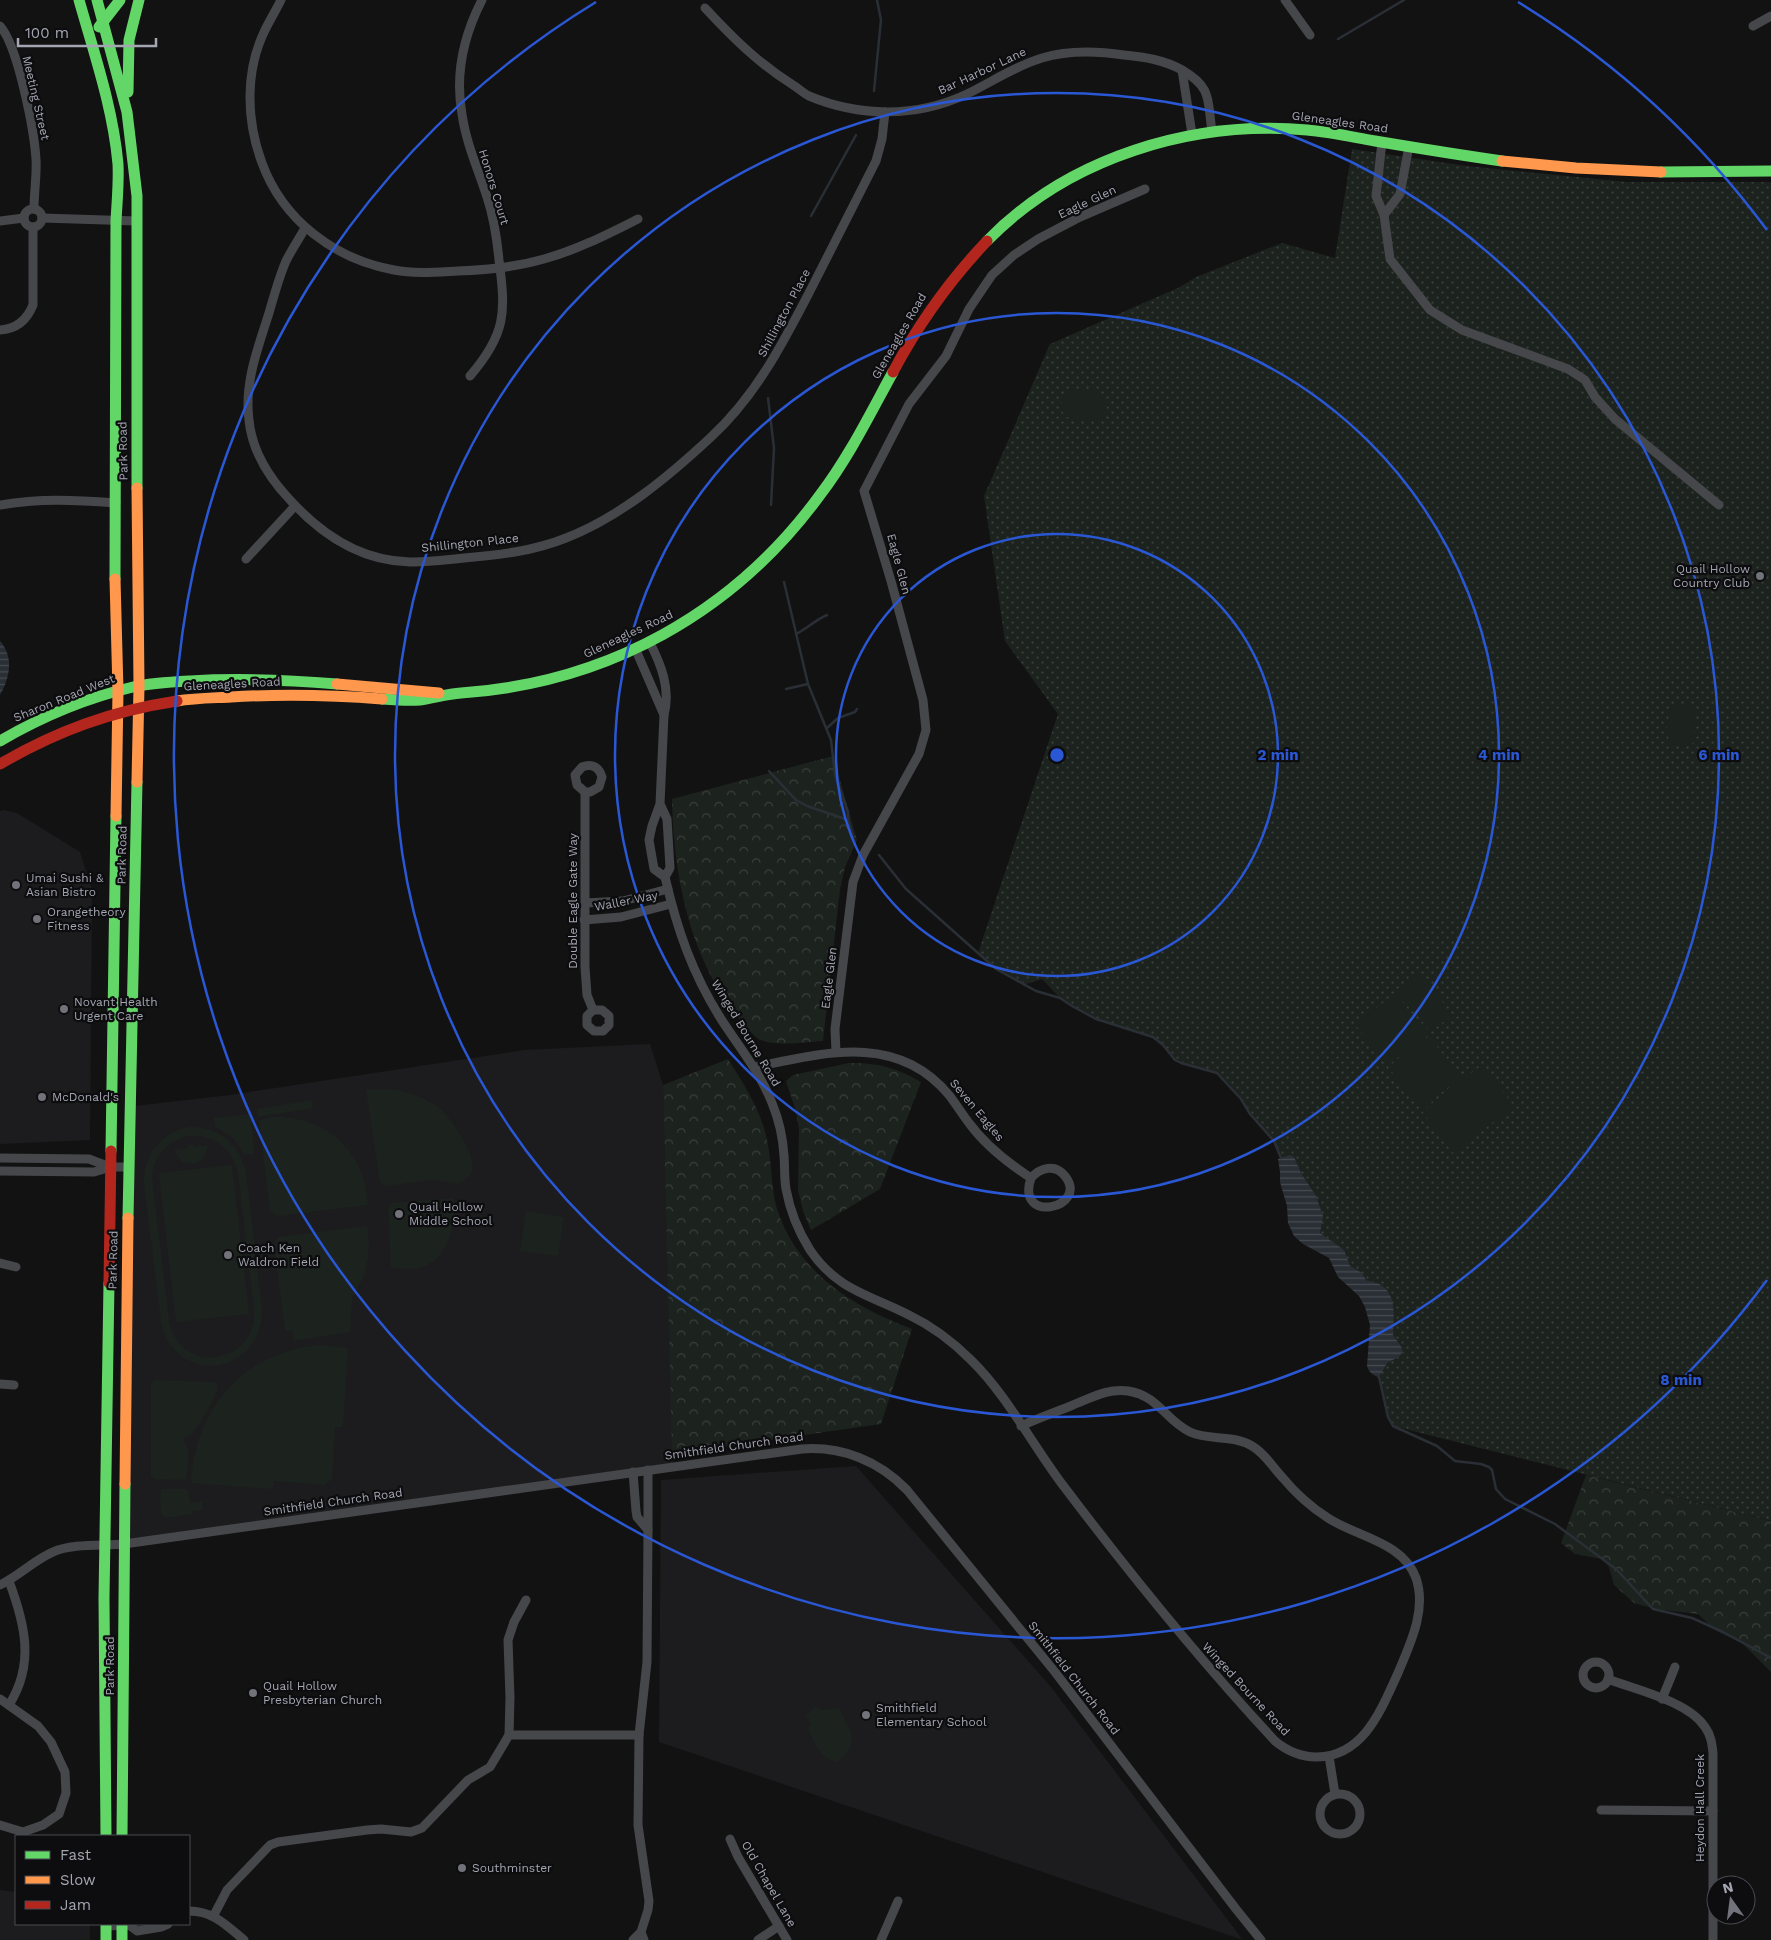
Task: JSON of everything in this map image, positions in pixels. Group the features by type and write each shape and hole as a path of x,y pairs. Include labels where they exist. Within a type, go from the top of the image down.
{"main road":[{"name":"Park Road","path":"79,0 102,79 118,166 116,221 115,610 118,691 105,1546 106,1835"},
{"name":"Park Road","path":"97,0 127,112 135,169 137,221 136,428 139,708 129,1167 122,1835"},
{"path":"90,39 120,0"},
{"path":"127,112 129,40 139,0"},
{"name":"Gleneagles Road","path":"139,708 184,699 271,695 328,695 418,700 509,688 593,667 649,641 697,615 738,583 784,539 810,509 849,453 921,322 950,281 982,244 1027,207 1069,179 1138,148 1192,134 1212,131 1285,128 1547,166 1626,172 1771,171"},
{"name":"Gleneagles Road","path":"139,686 214,679 265,679 420,690 447,695"},
{"name":"Sharon Road West","path":"0,741 72,707 118,691 139,686"},
{"path":"0,764 47,738 90,721 139,708"},
{"path":"106,1925 106,1940"},
{"path":"122,1940 125,1925"}],"street":[{"path":"281,0 264,30 255,57 250,92 251,115 258,152 265,172 284,203 305,228 320,240 351,258 372,265 394,270 427,273 500,268 524,264 565,252 638,219"},
{"name":"Honors Court","path":"470,376 491,349 500,327 504,305 492,214 466,136 460,96 464,48 470,25 482,0"},
{"path":"1285,0 1310,35"},
{"name":"Bar Harbor Lane","path":"705,8 759,62 807,95 858,110 885,112 923,108 953,100 1023,64 1044,57 1066,53 1110,53 1151,58 1172,65 1194,77 1204,86 1212,131"},
{"path":"1752,26 1771,16"},
{"name":"Meeting Street","path":"0,26 11,44 33,134 36,161 34,209"},
{"path":"1182,70 1192,134"},
{"name":"Shillington Place","path":"305,228 282,271 255,357 248,399 251,432 259,457 268,474 295,506 322,530 354,550 386,560 412,562 493,556 550,544 594,525 631,502 686,459 713,436 735,413 767,370 876,161 882,139 885,112"},
{"path":"1382,142 1376,196 1384,215 1390,259 1430,310 1462,330 1568,369 1585,380 1595,397 1616,419 1718,506"},
{"path":"1384,215 1400,194 1409,146"},
{"name":"Eagle Glen","path":"836,1052 836,1029 853,882 863,855 919,754 926,730 923,700 889,572 864,491 909,404 946,356 969,309 992,276 1014,256 1038,239 1080,217 1145,189"},
{"path":"34,209 40,212 42,218 39,225 32,227 26,224 24,218 27,211 34,209"},
{"path":"0,221 24,218"},
{"path":"42,218 137,221"},
{"path":"0,330 12,328 22,322 30,314 33,305 32,227"},
{"path":"0,505 40,500 70,499 116,503"},
{"path":"246,559 295,506"},
{"name":"Winged Bourne Road","path":"649,641 658,661 668,702 664,715 660,804 649,840 654,869 665,877 686,953 721,1018 755,1067 768,1092 779,1124 789,1204 798,1228 811,1251 830,1273 842,1283 858,1293 910,1315 949,1341 972,1361 989,1380 1021,1426 1057,1477 1174,1627 1275,1741 1291,1751 1303,1755 1329,1756 1350,1748 1365,1734 1389,1692 1404,1658 1419,1614 1420,1601 1416,1578 1403,1559 1382,1544 1348,1530 1312,1507 1281,1477 1265,1455 1250,1444 1238,1440 1200,1436 1190,1432 1156,1403 1136,1393 1118,1390 1099,1394 1021,1426"},
{"name":"Winged Bourne Road","path":"635,648 664,715"},
{"name":"Double Eagle Gate Way","path":"585,792 584,920 587,995 593,1010"},
{"name":"Winged Bourne Road","path":"660,804 667,819 670,868 665,877"},
{"name":"Waller Way","path":"585,903 623,901 668,889"},
{"name":"Waller Way","path":"584,920 621,917 671,904"},
{"name":"Seven Eagles","path":"755,1067 836,1052 872,1052 889,1056 921,1070 949,1095 969,1124 995,1151 1031,1178"},
{"path":"0,1158 89,1159 111,1167"},
{"path":"0,1171 94,1172 111,1167 129,1167"},
{"path":"1043,1168 1059,1170 1065,1176 1068,1183 1069,1190 1066,1198 1061,1204 1054,1207 1046,1208 1039,1205 1029,1193 1031,1178 1043,1168"},
{"path":"0,1263 16,1267"},
{"path":"0,1384 14,1385"},
{"name":"Smithfield Church Road","path":"4,1583 44,1557 55,1551 67,1548 124,1544 813,1448 831,1449 848,1453 873,1463 884,1470 899,1482 918,1503 1056,1672 1236,1910 1261,1940"},
{"path":"633,1940 642,1936 649,1901 638,1825 639,1735 647,1662 648,1470"},
{"path":"633,1472 637,1517 648,1530"},
{"path":"4,1583 18,1606 25,1649 24,1667 18,1690 9,1705"},
{"path":"214,1915 227,1890 270,1845 278,1842 367,1830 381,1829 411,1832 422,1828 468,1780 490,1767 509,1735 508,1640 514,1622 526,1600"},
{"path":"1662,1699 1675,1667"},
{"name":"Heydon Hall Creek","path":"1608,1679 1691,1712 1706,1728 1711,1739 1713,1753 1712,1940"},
{"path":"0,1699 38,1726 51,1742 65,1772 66,1793 59,1814 43,1825 24,1832 0,1825"},
{"path":"509,1735 639,1735"},
{"path":"1329,1756 1335,1794"},
{"path":"1343,1793 1351,1796 1357,1802 1360,1809 1358,1824 1345,1834 1329,1831 1323,1826 1320,1818 1320,1810 1323,1803 1328,1797 1335,1794 1343,1793"},
{"path":"1601,1810 1713,1811"},
{"name":"Old Chapel Lane","path":"730,1839 738,1857 788,1940"},
{"path":"881,1940 898,1901"},
{"path":"190,1911 207,1912 214,1915 244,1940"},
{"path":"127,1925 137,1931 161,1928 166,1925"},
{"path":"758,1940 779,1926"}],"shaded area":[{"path":"0,641 7,654 9,667 0,695"},
{"path":"0,811 17,813 80,852 92,889 90,1140 0,1144"},
{"name":"Quail Hollow Middle School","path":"650,1044 663,1085 673,1463 129,1541 134,1106 230,1095 524,1050"},
{"path":"1290,1155 1294,1157 1301,1173 1316,1196 1323,1216 1320,1233 1344,1250 1350,1266 1362,1273 1366,1280 1381,1285 1390,1295 1394,1315 1393,1335 1402,1348 1402,1352 1400,1356 1387,1363 1379,1377 1371,1373 1367,1366 1370,1325 1365,1307 1359,1296 1338,1277 1329,1258 1303,1244 1294,1236 1288,1223 1287,1206 1280,1182 1278,1159"},
{"name":"Smithfield Elementary School","path":"856,1466 1051,1687 1243,1940 659,1742 661,1480"},
{"path":"0,1890 15,1892 15,1925 90,1925 90,1940 0,1940"}],"green space":[{"path":"1352,149 1467,166 1627,182 1771,182 1771,1521 1393,1426 1379,1380 1370,1365 1378,1312 1327,1248 1274,1141 1250,1114 1241,1099 1217,1073 1175,1060 1163,1045 1153,1037 1096,1019 1060,998 1042,979 1023,985 996,969 978,953 1058,714 1005,641 984,496 1050,344 1180,287 1196,277 1282,243 1335,258"},
{"path":"1073,390 1094,390 1099,392 1107,405 1106,415 1093,421 1066,417 1062,410 1063,398"},
{"path":"1679,703 1691,706 1695,714 1693,727 1694,742 1687,746 1672,744 1669,740 1667,728 1669,716"},
{"path":"833,756 857,840 845,867 840,889 823,1041 772,1043 759,1039 746,1028 706,967 695,940 680,884 673,827 672,799"},
{"path":"1420,972 1452,1015 1430,1032 1398,989"},
{"path":"1396,993 1427,1035 1387,1066 1355,1024"},
{"path":"1429,1036 1461,1078 1420,1108 1388,1067"},
{"path":"728,1059 758,1111 766,1133 777,1209 786,1232 799,1252 813,1269 848,1298 869,1310 912,1329 881,1424 672,1454 663,1085"},
{"path":"849,1063 886,1067 904,1073 921,1082 880,1189 811,1230 803,1211 798,1190 799,1128 786,1081 793,1075"},
{"path":"1482,1065 1514,1106 1453,1153 1422,1111"},
{"path":"389,1089 406,1092 422,1098 439,1108 456,1128 467,1147 473,1164 470,1175 459,1184 432,1180 386,1186 380,1182 366,1090"},
{"path":"312,1100 313,1108 258,1117 257,1109"},
{"path":"251,1114 254,1154 244,1154 233,1138 215,1126 214,1118"},
{"path":"272,1117 292,1118 309,1122 339,1140 351,1153 359,1168 365,1186 368,1205 277,1216 270,1211 259,1120"},
{"path":"188,1127 199,1127 218,1133 233,1145 243,1162 246,1172 262,1308 259,1331 249,1348 234,1360 217,1365 199,1364 183,1357 169,1342 161,1321 144,1184 147,1164 155,1147 161,1140 178,1130","holes":["198,1136 214,1140 221,1145 231,1157 238,1173 254,1310 252,1329 243,1343 231,1353 216,1357 201,1356 187,1350 176,1338 169,1320 152,1178 156,1162 168,1145 181,1138"]},
{"path":"193,1144 194,1147 208,1145 203,1158 191,1164 181,1161 174,1150 188,1148 187,1145"},
{"path":"232,1165 249,1314 176,1322 159,1173"},
{"path":"454,1198 452,1228 445,1248 439,1256 431,1263 418,1268 391,1268 388,1208 392,1203"},
{"path":"526,1211 564,1217 558,1256 520,1251"},
{"path":"367,1226 369,1241 368,1259 364,1276 352,1298 350,1332 293,1341 292,1331 285,1331 274,1244 279,1237"},
{"path":"321,1345 348,1348 343,1427 335,1427 332,1479 325,1485 274,1481 273,1489 191,1483 195,1456 202,1431 214,1408 229,1388 247,1372 269,1359 293,1350"},
{"path":"155,1380 214,1382 218,1385 212,1403 199,1424 192,1434 182,1440 188,1453 186,1480 155,1479 151,1476 151,1384"},
{"path":"1586,1475 1771,1521 1771,1672 1743,1644 1715,1630 1698,1614 1655,1609 1634,1603 1614,1585 1609,1567 1602,1559 1575,1554 1561,1543"},
{"path":"162,1489 186,1489 189,1492 190,1503 202,1501 203,1510 191,1511 192,1514 166,1518 161,1514 160,1494"},
{"path":"815,1707 823,1710 839,1708 851,1733 852,1744 844,1756 837,1762 831,1761 823,1754 808,1729 811,1723 806,1716"}],"waterway":[{"path":"874,91 881,20 877,0"},
{"path":"1338,39 1404,0"},
{"path":"811,216 856,135"},
{"path":"768,398 774,448 771,505"},
{"path":"784,582 808,684 831,740 835,775 848,812 848,820 853,837"},
{"path":"796,634 827,615"},
{"path":"786,689 808,684"},
{"path":"827,728 838,718 855,712 857,709"},
{"path":"769,771 796,800 807,806 848,820"},
{"path":"879,855 906,889 996,969 1036,991 1060,998 1096,1019 1153,1037 1163,1045 1175,1060 1181,1063 1217,1073 1241,1099 1250,1114 1274,1141 1281,1158"},
{"path":"1379,1377 1388,1417 1393,1426 1437,1446 1455,1461 1481,1464 1489,1467 1492,1470 1496,1489 1505,1499 1555,1524 1616,1569 1653,1609 1692,1618 1723,1632 1771,1658"}],"traffic: fast":[{"path":"79,0 97,60 112,122 118,164 116,221 115,579"},
{"path":"97,0 127,112 137,196 137,488"},
{"path":"99,27 120,0"},
{"path":"128,92 129,40 139,0"},
{"path":"987,241 1020,212 1055,187 1094,166 1135,150 1177,139 1220,131 1264,128 1307,130 1502,161"},
{"path":"1661,172 1771,171"},
{"path":"382,699 420,700 515,686 567,674 616,657 663,634 707,607 748,574 786,537 820,495 850,450 893,372"},
{"path":"0,741 64,709 115,691 140,686 168,682 227,680 337,684"},
{"path":"128,1218 137,782"},
{"path":"111,1151 116,816"},
{"path":"106,1835 104,1598 109,1283"},
{"path":"122,1835 125,1484"},
{"path":"106,1925 106,1940"},
{"path":"122,1925 122,1940"}],"traffic: slow":[{"path":"1502,161 1576,168 1661,172"},
{"path":"137,488 139,686 137,782"},
{"path":"115,579 118,691 116,816"},
{"path":"337,684 439,693"},
{"path":"177,701 204,698 288,695 382,699"},
{"path":"125,1484 128,1218"}],"traffic: jam":[{"path":"893,372 913,336 936,303 960,271 987,241"},
{"path":"0,764 42,742 85,724 130,710 177,701"},
{"path":"109,1283 111,1151"}],"place":[{"name":"Quail Hollow Country Club","path":"1760,576"},
{"name":"Umai Sushi & Asian Bistro","path":"16,885"},
{"name":"Orangetheory Fitness","path":"37,919"},
{"name":"Novant Health Urgent Care","path":"64,1009"},
{"name":"McDonald's","path":"42,1097"},
{"name":"Quail Hollow Middle School","path":"399,1214"},
{"name":"Coach Ken Waldron Field","path":"228,1255"},
{"name":"Quail Hollow Presbyterian Church","path":"253,1693"},
{"name":"Smithfield Elementary School","path":"866,1715"},
{"name":"Southminster","path":"462,1868"}]}
